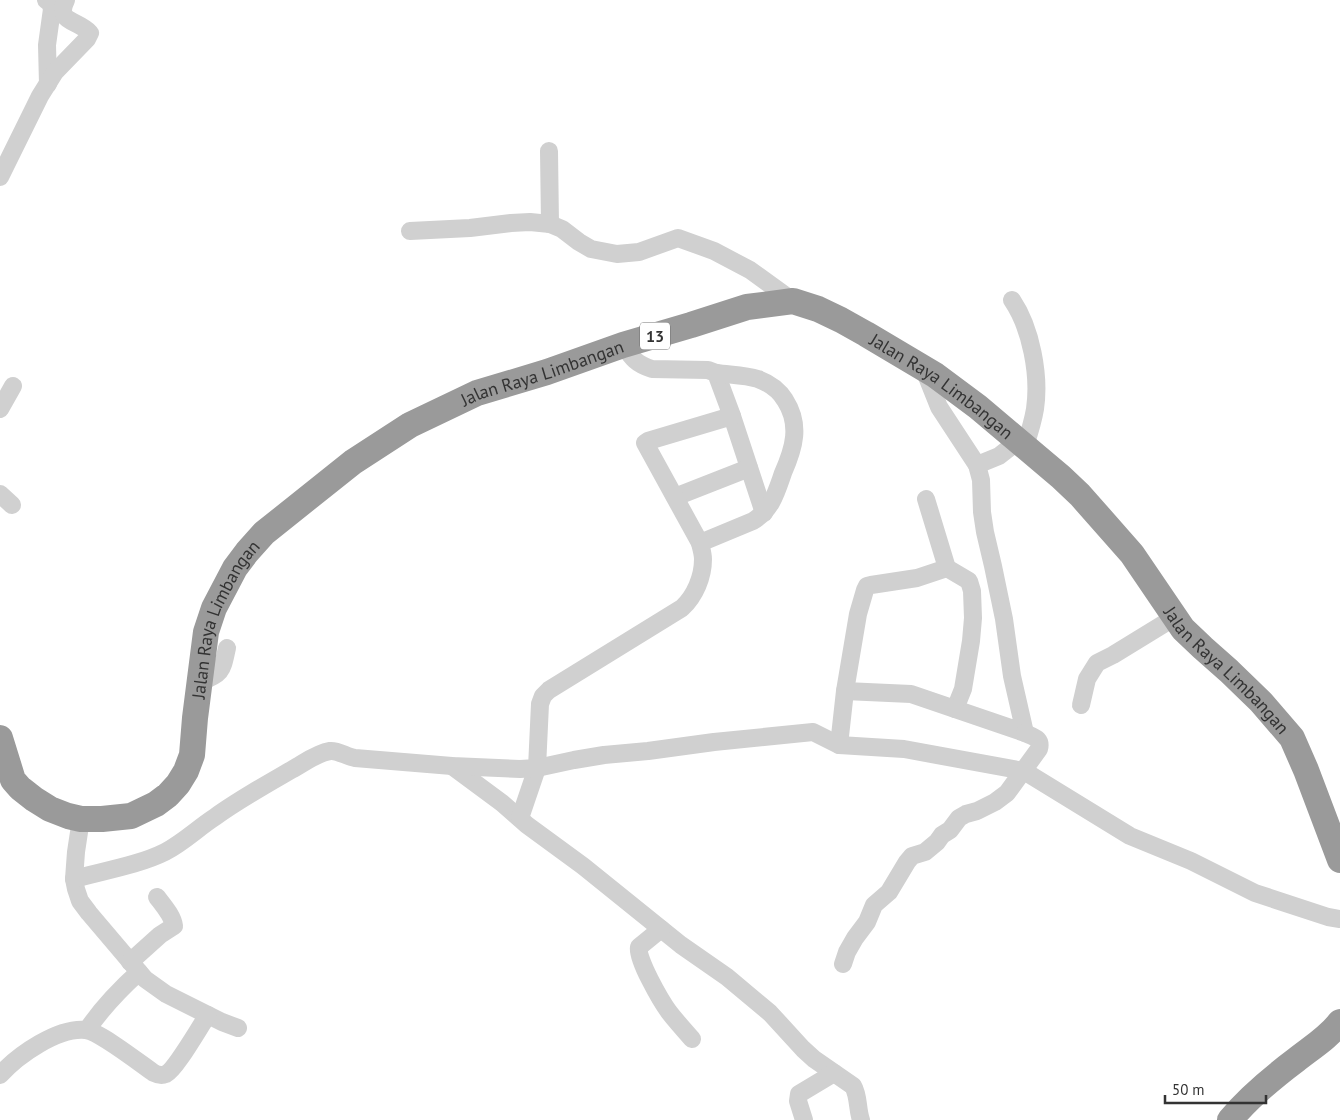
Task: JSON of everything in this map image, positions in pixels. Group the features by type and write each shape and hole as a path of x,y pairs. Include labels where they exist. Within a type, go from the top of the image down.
{"highway":[{"name":"Jalan Raya Limbangan","path":"0,738 5,778 13,780 34,799 50,809 81,819 102,819 131,816 156,804 178,784 186,771 192,755 206,632 214,608 235,568 264,533 353,462 410,425 477,394 624,345 747,307 793,301 818,309 841,320 923,367 978,407 1072,486 1132,554 1183,629 1261,702 1292,738 1340,860"},
{"path":"1230,1120 1243,1104 1321,1041 1340,1022"}],"street":[{"path":"46,0 50,3 52,9 47,45 48,84"},
{"path":"0,177 40,96 55,72 87,40 90,33 84,27 64,17 62,8 66,0"},
{"path":"549,151 550,224"},
{"path":"410,231 479,227 511,222 550,224 562,229 591,249 617,254 639,252 678,238 714,251 750,270 793,301"},
{"path":"977,465 999,456 1022,443 1035,411 1037,376 1024,321 1012,300"},
{"path":"624,345 631,357 637,363 644,366 708,370 716,373 756,378 781,394 790,408 795,423 794,439 773,500 764,512 753,520 700,543"},
{"path":"923,367 939,407 977,465 982,480 982,512 985,532 994,566 1012,676 1025,733"},
{"path":"716,373 764,512"},
{"path":"0,409 13,386"},
{"path":"520,818 537,768 540,704 543,696 549,690 682,608 692,597 701,576 703,560 700,543 646,442 732,416"},
{"path":"674,497 750,468"},
{"path":"926,499 947,568 969,581 972,591 973,618 971,641 963,689 955,709"},
{"path":"839,746 845,691 858,614 867,586 918,578 947,568"},
{"path":"1081,705 1087,679 1099,661 1113,655 1175,617"},
{"path":"200,682 218,674 223,665 227,648"},
{"path":"843,964 847,952 867,922 874,905 889,892 912,856 925,852 942,835 950,830 959,818 995,802 1007,793 1040,749 1038,739 1025,733 911,694 845,691"},
{"path":"74,879 141,861 164,852 185,840 214,817 252,793 319,754 332,751 355,758 452,766 520,769 537,768 604,755 813,732 839,746 904,749 1024,771 1130,836 1191,861 1255,893 1328,917 1340,919"},
{"path":"452,766 472,779 527,825 583,866 681,945 727,977 770,1013 803,1050 851,1084 855,1089 858,1113 861,1120"},
{"path":"81,819 74,879 80,901 89,913 145,979 166,994 238,1028"},
{"path":"87,1030 99,1012 119,990 134,967 160,936 174,926 174,922 157,897"},
{"path":"661,929 639,947 638,950 644,967 668,1010 692,1039"},
{"path":"0,1075 8,1066 33,1047 62,1032 87,1030 107,1040 154,1073 163,1076 168,1073 184,1052 208,1015"},
{"path":"804,1120 797,1097 834,1073"}]}
